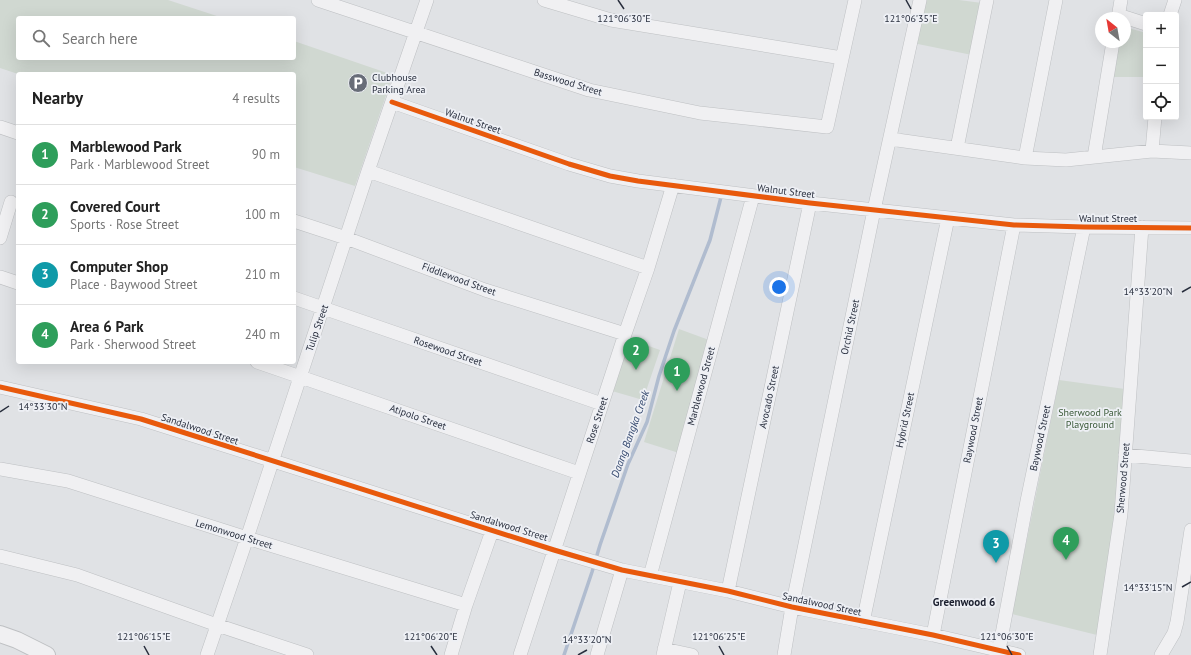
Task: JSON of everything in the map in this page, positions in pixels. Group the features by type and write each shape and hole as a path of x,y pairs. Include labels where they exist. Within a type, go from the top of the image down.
{"street":[{"name":"Basswood Street","path":"318,0 589,90 700,113 827,127 842,58"},
{"name":"Tulip Street","path":"207,655 324,308 368,171 427,0"},
{"path":"544,0 611,20 842,58 855,0"},
{"name":"Orchid Street","path":"784,655 792,607 874,210 920,0"},
{"path":"957,148 987,0"},
{"path":"1025,158 1056,0"},
{"path":"1119,12 1121,0"},
{"path":"1171,12 1175,0"},
{"path":"1131,20 1143,23"},
{"path":"1094,157 1113,48"},
{"name":"Walnut Street","path":"392,102 569,164 610,176 638,181 810,203 1014,225 1191,228"},
{"path":"1152,151 1155,120"},
{"path":"0,127 16,132"},
{"path":"890,139 1025,158 1066,160 1152,151 1191,153"},
{"path":"368,171 648,268"},
{"name":"Rose Street","path":"520,655 648,268 673,185"},
{"name":"Marblewood Street","path":"650,576 753,196"},
{"path":"0,238 10,201"},
{"name":"Avocado Street","path":"728,591 810,203"},
{"name":"Hybrid Street","path":"863,622 948,218"},
{"name":"Fiddlewood Street","path":"296,222 346,238 485,290 625,334"},
{"name":"Raywood Street","path":"933,635 1014,225"},
{"name":"Baywood Street","path":"999,650 1027,501 1084,227"},
{"name":"Sherwood Street","path":"1100,655 1121,514 1142,227"},
{"path":"0,277 16,282"},
{"name":"Rosewood Street","path":"296,299 602,404"},
{"name":"Atipolo Street","path":"263,364 579,473"},
{"name":"Sandalwood Street","path":"0,387 141,419 492,531 622,570 728,591 792,607 933,635 1019,655"},
{"path":"1125,455 1191,461"},
{"name":"Lemonwood Street","path":"0,469 68,481 247,538 466,604"},
{"path":"1160,655 1174,633 1177,622 1191,530"},
{"path":"451,655 466,604 492,531"},
{"path":"0,556 76,575 307,655"},
{"path":"598,655 622,570"},
{"path":"680,582 664,652 692,655"},
{"path":"0,634 17,640 47,655"}],"green space":[{"path":"0,0 168,0 217,16 16,16 16,60 296,60 296,42 393,75 355,186 296,168 296,72 16,72 16,73 0,68"},
{"path":"925,0 959,0 982,3 972,55 913,43"},
{"path":"1131,29 1143,32 1143,77 1110,77 1114,48 1131,48"},
{"path":"679,329 709,340 679,453 644,442"},
{"path":"629,339 660,350 643,400 612,391"},
{"name":"Sherwood Park Playground","path":"1059,380 1125,389 1116,505 1097,635 1012,614"}],"waterway":[{"name":"Daang Bangka Creek","path":"564,655 628,464 647,422 659,376 674,331 710,240 721,197"}],"cycle path":[{"path":"392,102 569,164 610,176 638,181 810,203 1014,225 1191,228"},
{"path":"0,387 141,419 554,550 622,570 728,591 792,607 933,635 1019,655"}],"place":[{"name":"Clubhouse Parking Area","path":"358,83"},
{"name":"Covered Court","path":"636,370"},
{"name":"Marblewood Park","path":"677,391"},
{"name":"Area 6 Park","path":"1066,560"},
{"name":"Computer Shop","path":"996,563"}],"district":[{"name":"Greenwood 6","path":"964,602"}]}
